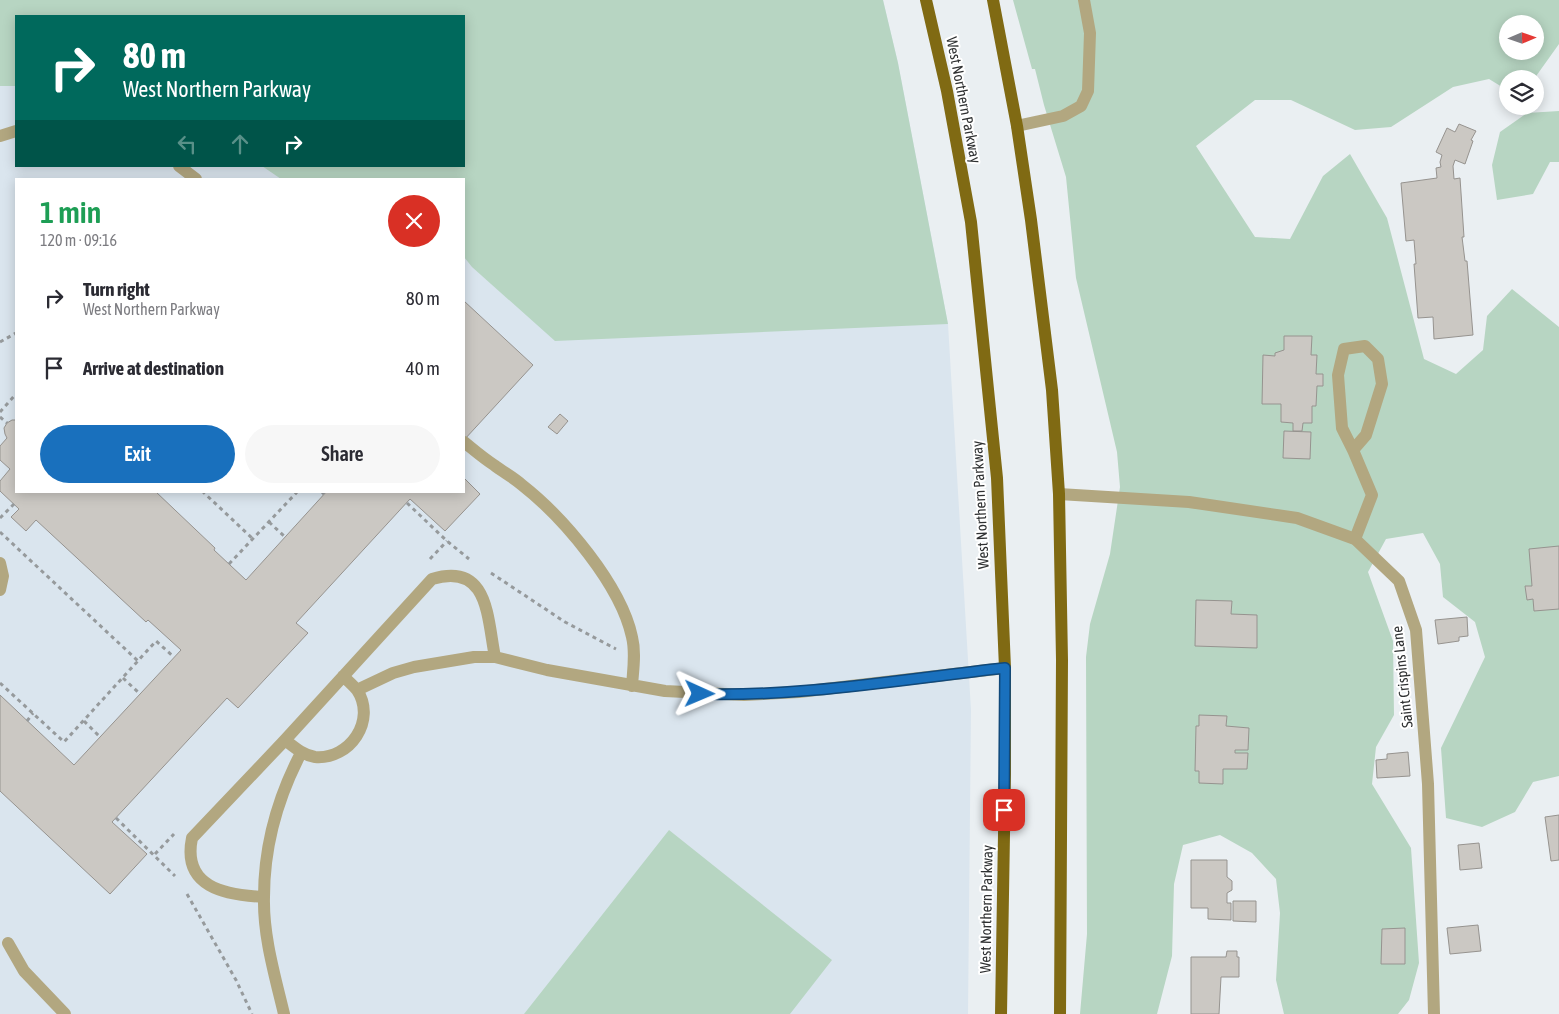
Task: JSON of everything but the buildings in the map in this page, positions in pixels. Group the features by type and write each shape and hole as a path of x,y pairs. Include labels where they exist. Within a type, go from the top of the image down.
{"main road":[{"name":"West Northern Parkway","path":"926,0 947,91 971,222 996,478 1005,668 1001,1014"},
{"path":"993,0 1017,126 1045,327 1052,390 1059,494 1062,660 1060,1014"}],"street":[{"path":"1017,126 1063,116 1081,106 1088,91 1090,33 1084,0"},
{"path":"0,136 15,131"},
{"path":"180,167 195,178"},
{"path":"1354,450 1366,435 1382,384 1378,359 1366,346 1344,349 1338,375 1342,428 1354,450 1372,494 1355,539"},
{"path":"465,443 493,465 522,484 552,511 582,547 608,583 624,612 632,637 634,657 632,686"},
{"name":"Saint Crispins Lane","path":"1059,494 1189,502 1297,518 1355,539 1398,581 1416,630 1428,784 1434,1014"},
{"path":"0,563 3,576 0,590"},
{"path":"264,897 244,896 226,892 212,887 199,877 192,866 189,852 192,838 285,740 432,579 445,575 455,575 468,579 480,591 486,609 495,657"},
{"path":"357,690 393,673 414,667 457,659 495,657 547,670 632,686 665,691 744,695 800,692 1005,668"},
{"path":"285,740 301,752 315,757 329,756 342,751 353,742 360,731 364,717 362,703 357,690 343,676"},
{"path":"284,1014 269,944 264,897 266,864 273,825 288,777 301,752"},
{"path":"8,943 15,959 24,971 65,1014"}],"path":[{"path":"0,342 15,334"},
{"path":"0,412 15,395"},
{"path":"0,417 7,423"},
{"path":"204,493 253,539"},
{"path":"229,564 296,493"},
{"path":"407,503 470,560"},
{"path":"0,518 14,504"},
{"path":"269,522 285,537"},
{"path":"0,532 138,661"},
{"path":"489,572 565,622 621,651"},
{"path":"0,683 64,742 156,641 174,657"},
{"path":"123,678 140,694"},
{"path":"27,721 33,714"},
{"path":"84,721 100,737"},
{"path":"116,818 169,868 180,882"},
{"path":"184,888 236,980 252,1014"}],"shaded area":[{"path":"0,0 883,0 898,63 948,324 971,710 968,1014 0,1014"}],"green space":[{"path":"0,0 883,0 898,63 948,324 555,341 472,267 465,258 465,178 280,178 263,167 465,167 465,15 15,15 15,86 0,86"},
{"path":"1013,0 1559,0 1559,44 1540,70 1499,70 1499,85 1489,79 1453,87 1391,127 1355,130 1291,100 1255,100 1196,146 1255,237 1290,239 1323,176 1350,154 1387,218 1424,359 1456,374 1483,350 1487,316 1512,289 1559,327 1559,776 1533,782 1515,812 1482,827 1446,818 1441,748 1485,657 1475,622 1443,597 1440,564 1423,533 1386,539 1368,572 1393,641 1394,715 1376,747 1372,784 1411,848 1419,963 1409,1000 1398,1014 1284,1014 1276,980 1280,913 1276,879 1252,853 1220,835 1183,845 1174,884 1172,956 1157,1014 1080,1014 1087,934 1086,657 1090,624 1110,554 1120,487 1117,452 1076,278 1066,177 1035,69 1032,69"},
{"path":"1559,111 1559,162 1550,162 1533,194 1497,200 1492,165 1500,132 1524,115 1544,115 1544,112"},
{"path":"669,830 832,960 790,1014 524,1014"}],"route":[{"path":"700,694 744,695 800,692 1005,668 1004,810"}]}
